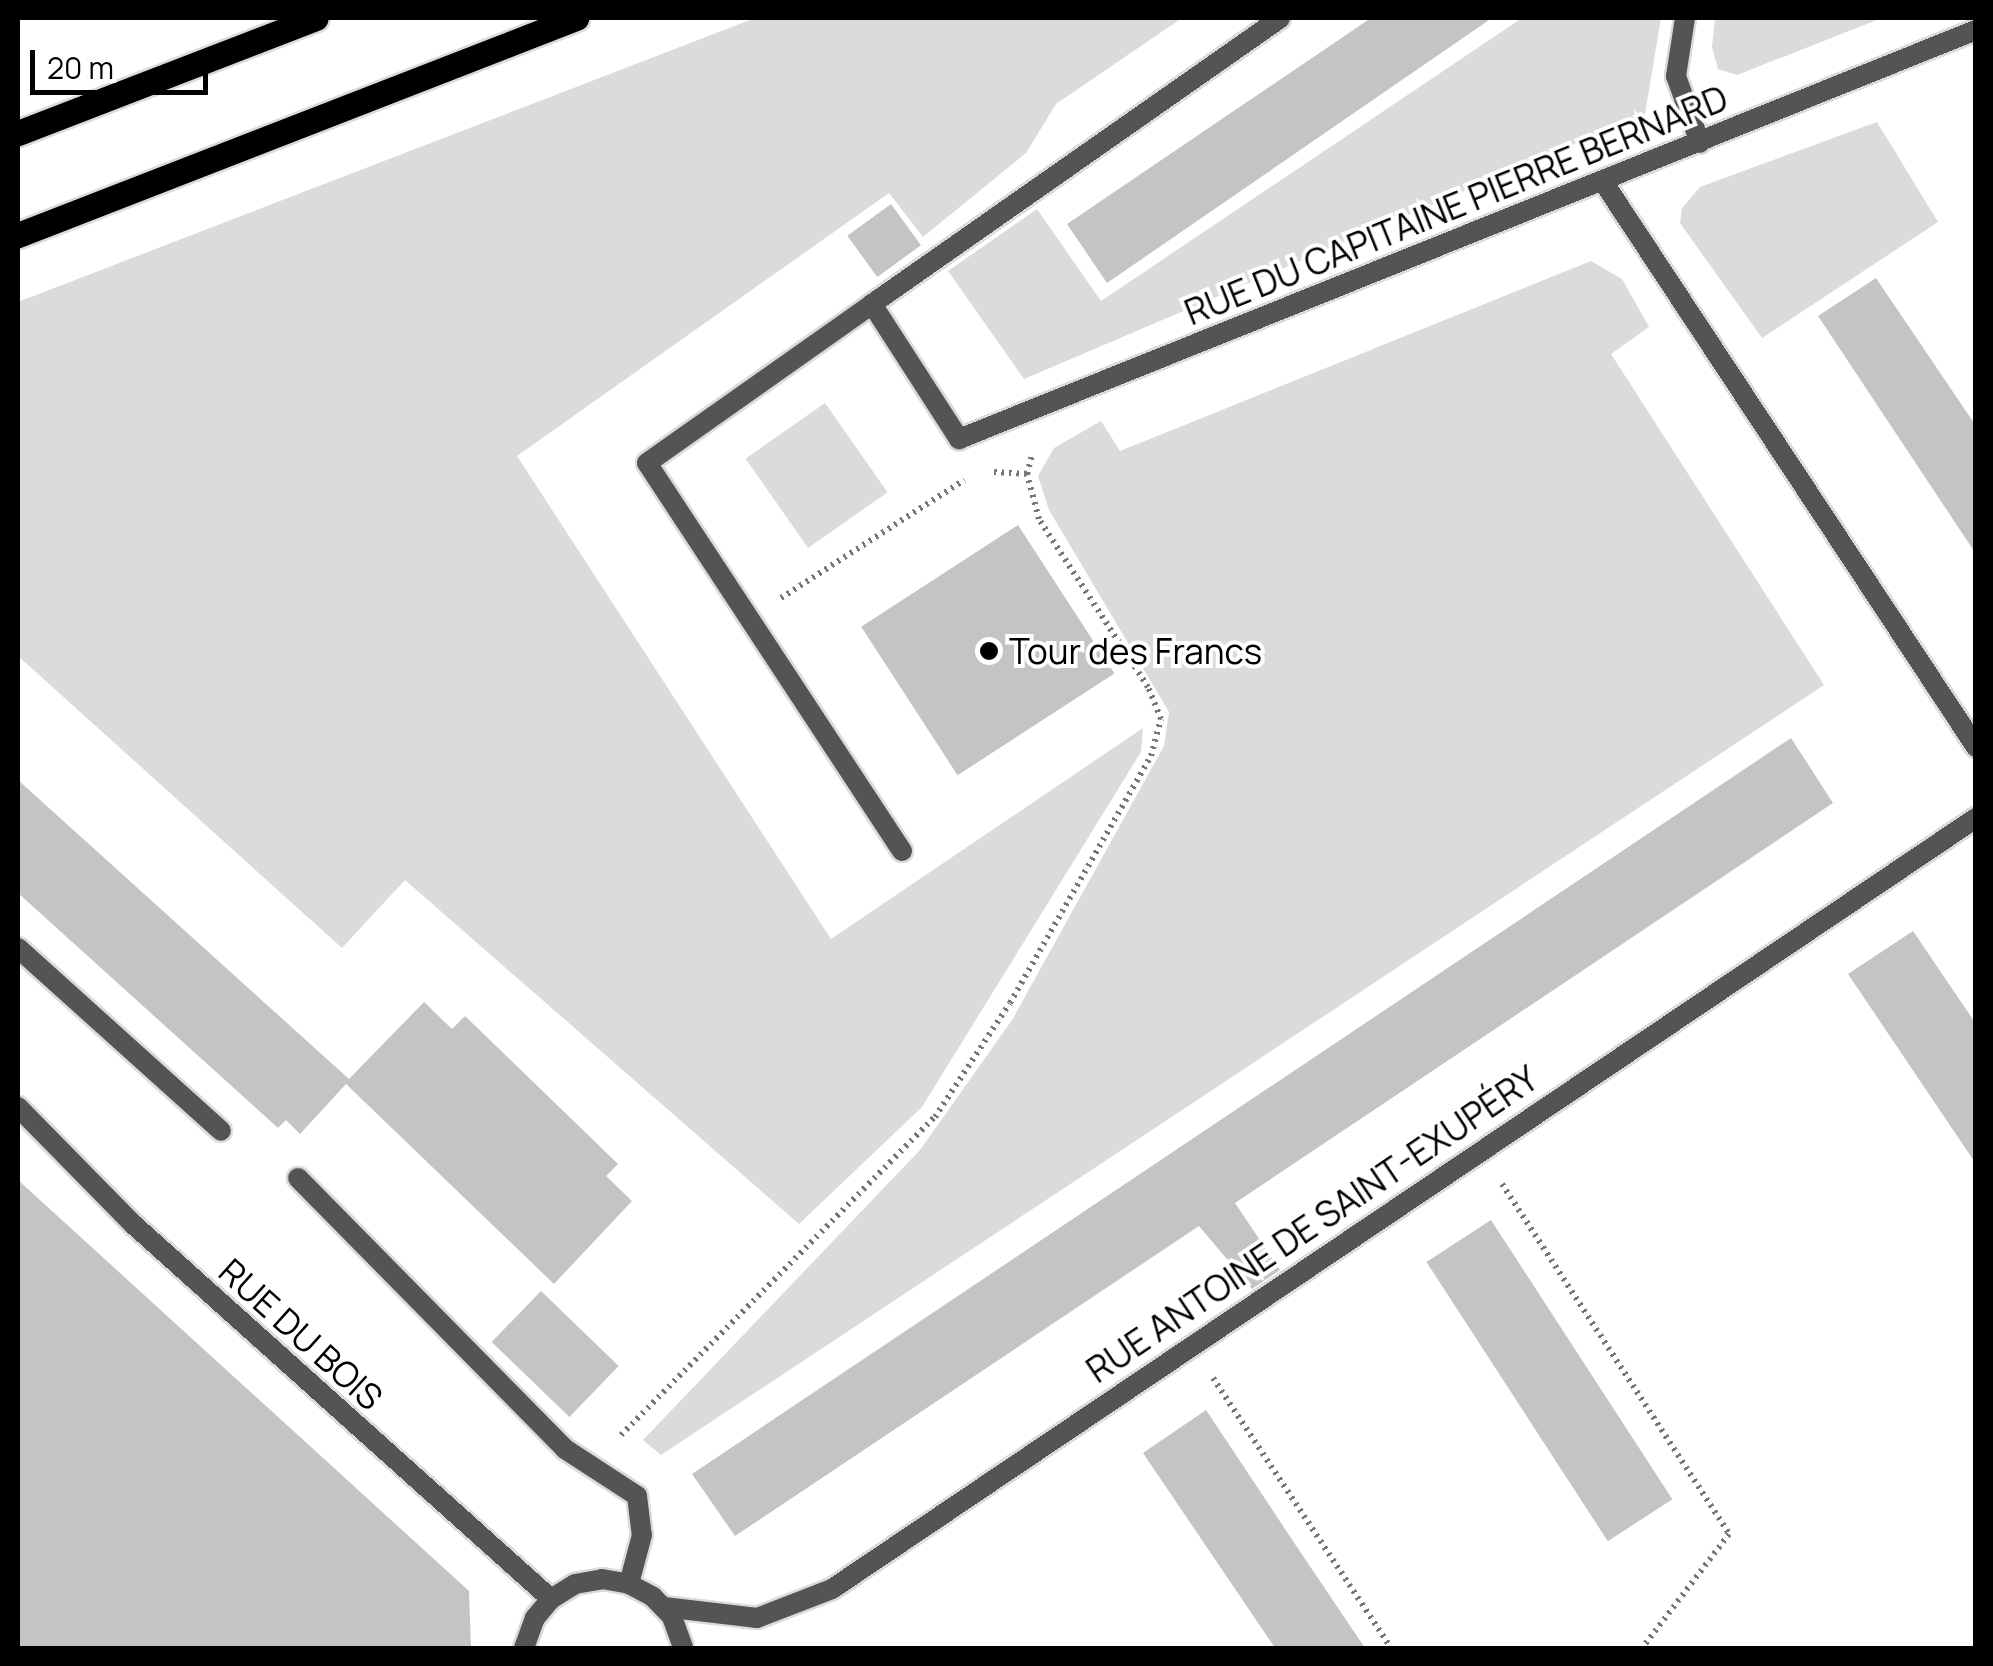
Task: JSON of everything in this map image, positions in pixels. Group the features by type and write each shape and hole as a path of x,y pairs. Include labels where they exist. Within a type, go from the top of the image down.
{"main road":[{"path":"18,133 316,18"},
{"path":"18,235 576,18"}],"street":[{"path":"902,850 647,462 1280,18"},
{"path":"1686,18 1676,76 1700,143"},
{"name":"RUE DU CAPITAINE PIERRE BERNARD","path":"872,304 960,439 1976,30"},
{"path":"1604,182 1976,747"},
{"name":"RUE ANTOINE DE SAINT-EXUPÉRY","path":"664,1607 757,1618 790,1610 832,1589 1976,818"},
{"path":"18,948 221,1130"},
{"name":"RUE DU BOIS","path":"18,1106 134,1225 551,1599"},
{"path":"298,1178 565,1449 637,1496 642,1535 629,1584"},
{"path":"524,1648 534,1618 551,1599 588,1581 629,1584 664,1607 683,1648"}],"path":[{"path":"592,1464 935,1117 1010,1003 1151,756 1161,719 1148,687 1039,519 1027,474 1036,437 1027,412"},
{"path":"750,619 977,471 1027,474"},
{"path":"1480,1149 1729,1534 1642,1648"},
{"path":"1191,1344 1391,1648"}],"shaded area":[{"path":"755,18 1182,18 1056,104 1026,153 923,237 889,193 517,456 831,939 1143,728 1141,752 922,1107 799,1224 405,880 342,948 18,656 18,302"},
{"path":"1522,18 1661,18 1645,114 1024,379 948,271 1037,209 1101,301"},
{"path":"1715,18 1882,18 1737,75 1718,69 1712,47"},
{"path":"1877,122 1938,222 1762,338 1680,223 1682,208 1700,187"},
{"path":"1591,261 1622,279 1649,327 1611,354 1824,685 661,1455 643,1440 920,1150 1012,1020 1164,746 1169,712 1049,510 1038,476 1054,448 1101,421 1120,451"},
{"path":"825,403 888,492 808,548 746,459"}],"building":[{"path":"1371,18 1492,18 1107,283 1067,224"},
{"path":"891,204 921,245 877,277 847,236"},
{"path":"1876,278 1976,426 1976,554 1818,316"},
{"name":"Tour des Francs","path":"1018,525 1114,673 958,775 861,627"},
{"path":"1791,738 1833,803 1235,1203 1280,1270 1252,1289 1199,1226 735,1536 692,1474"},
{"path":"18,780 349,1079 424,1002 452,1029 465,1016 618,1164 606,1176 632,1201 554,1284 346,1084 300,1134 286,1120 278,1128 18,893"},
{"path":"1913,931 1976,1024 1976,1164 1848,974"},
{"path":"18,1180 469,1591 471,1648 18,1648"},
{"path":"1491,1220 1672,1499 1608,1541 1426,1262"},
{"path":"541,1291 619,1366 569,1417 492,1342"},
{"path":"1206,1410 1365,1648 1275,1648 1143,1453"}],"place":[{"name":"Tour des Francs","path":"989,651"}]}
